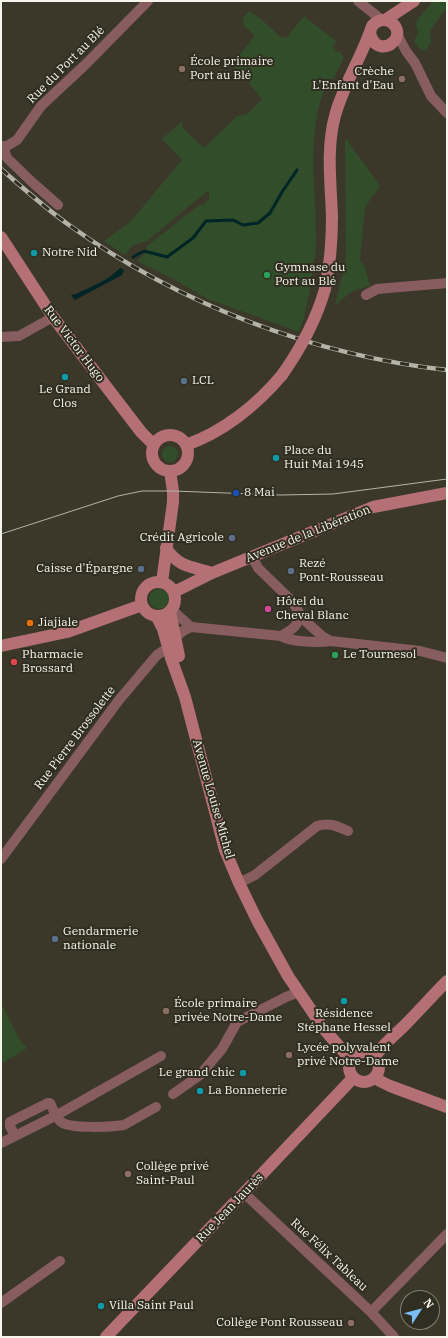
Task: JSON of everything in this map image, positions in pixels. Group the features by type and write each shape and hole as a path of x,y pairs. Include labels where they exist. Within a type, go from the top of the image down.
{"street":[{"name":"Rue du Port au Blé","path":"2,146 12,144 17,140 41,106 86,64 148,1"},
{"path":"358,1 369,10 377,25"},
{"path":"186,445 199,440 245,411 263,396 282,375 310,332 322,302 329,267 332,241 330,166 335,116 349,78 377,25 414,1"},
{"path":"356,66 391,39 414,1"},
{"path":"391,39 394,24 388,20 377,25 371,38 374,42 391,39 406,51 415,63 431,96 447,113"},
{"path":"2,146 7,158 58,205"},
{"name":"Rue Victor Hugo","path":"1,237 53,317 141,432 154,445"},
{"path":"366,295 377,289 447,283"},
{"path":"1,337 20,336 53,317"},
{"path":"170,436 180,439 186,445 188,454 185,463 179,468 170,471 160,468 154,461 152,451 154,445 162,438 170,436"},
{"path":"162,582 173,502 170,471"},
{"name":"Avenue de la Libération","path":"174,592 212,573 373,507 447,493"},
{"path":"166,548 174,559 181,564 212,573"},
{"path":"252,556 258,568 292,602 300,614 316,631 331,641"},
{"path":"154,582 162,582 169,586 174,592 176,602 171,611 162,616 157,617 147,613 142,605 141,595 146,587 154,582"},
{"path":"1,646 67,632 142,605"},
{"path":"171,611 191,627"},
{"name":"Avenue Louise Michel","path":"171,611 174,638 185,697 225,850 239,883 288,976 324,1029 350,1059"},
{"path":"281,636 295,627 300,614"},
{"name":"Avenue Louise Michel","path":"157,617 163,629 185,697"},
{"path":"174,638 191,627 281,636 287,639 322,642 331,641 420,651 447,658"},
{"name":"Rue Pierre Brossolette","path":"1,859 5,847 118,700 157,655 169,649"},
{"path":"239,883 255,875 317,826 324,824 333,825 348,831"},
{"path":"375,1056 393,1035 447,981"},
{"path":"173,1094 200,1075 222,1049 237,1022 299,992"},
{"path":"362,1051 368,1052 375,1056 378,1060 379,1067 378,1073 374,1078 362,1082 353,1078 348,1069 350,1059 362,1051"},
{"path":"1,1143 57,1115 162,1056"},
{"name":"Rue Jean Jaurès","path":"106,1337 353,1078"},
{"path":"374,1078 447,1107"},
{"path":"15,1136 10,1126 10,1122 48,1103 50,1103 59,1120 63,1124 71,1126 99,1127 124,1125 156,1107"},
{"name":"Rue Félix Tableau","path":"244,1193 371,1312 394,1337"},
{"path":"371,1312 447,1234"},
{"path":"1,1303 60,1261"}],"green space":[{"path":"433,1 447,1 447,7 430,31 431,43 425,50 419,48 414,41 418,33 416,23"},
{"path":"249,11 261,19 282,38 288,36 304,16 336,41 333,47 337,52 340,52 344,58 333,79 330,79 322,96 317,113 313,167 316,248 307,304 299,332 208,299 137,261 147,252 147,246 199,205 203,205 209,199 209,190 147,241 133,245 125,255 104,241 130,222 182,160 162,139 182,121 183,128 204,148 237,116 246,115 262,99 249,83 253,77 245,78 233,67 238,57 254,36 243,23 244,17"},
{"path":"345,140 347,140 380,186 365,207 360,260 365,267 370,286 353,291 335,305 344,269 346,253"},
{"path":"170,446 176,448 178,454 176,460 170,462 164,460 162,454 164,448"},
{"path":"155,589 163,589 169,595 169,603 163,609 155,609 149,603 149,595"},
{"path":"1,1003 19,1039 27,1048 1,1064"}],"water":[{"path":"120,268 124,270 122,275 75,300 71,295 99,283"}],"waterway":[{"path":"133,257 144,251 167,257 193,238 206,221 233,220 243,225 258,223 270,213 297,170"}],"tram line":[{"path":"1,534 118,496 142,491 280,495 333,494 447,479"}],"railway":[{"path":"1,169 34,198 69,225 111,253 155,279 201,302 249,322 346,352 397,363 447,370"}],"place":[{"name":"École primaire Port au Blé","path":"182,69"},
{"name":"Crèche L'Enfant d'Eau","path":"402,79"},
{"name":"Notre Nid","path":"34,253"},
{"name":"Gymnase du Port au Blé","path":"267,275"},
{"name":"Le Grand Clos","path":"65,377"},
{"name":"LCL","path":"184,381"},
{"name":"Place du Huit Mai 1945","path":"276,458"},
{"name":"8 Mai","path":"236,493"},
{"name":"Crédit Agricole","path":"232,538"},
{"name":"Caisse d'Épargne","path":"141,569"},
{"name":"Rezé Pont-Rousseau","path":"291,571"},
{"name":"Hôtel du Cheval Blanc","path":"268,609"},
{"name":"Jiajiale","path":"30,623"},
{"name":"Le Tournesol","path":"335,655"},
{"name":"Pharmacie Brossard","path":"14,662"},
{"name":"Gendarmerie nationale","path":"55,939"},
{"name":"Résidence Stéphane Hessel","path":"344,1001"},
{"name":"École primaire privée Notre-Dame","path":"166,1011"},
{"name":"Lycée polyvalent privé Notre-Dame","path":"289,1055"},
{"name":"Le grand chic","path":"243,1073"},
{"name":"La Bonneterie","path":"200,1091"},
{"name":"Collège privé Saint-Paul","path":"128,1174"},
{"name":"Villa Saint Paul","path":"101,1306"},
{"name":"Collège Pont Rousseau","path":"351,1323"}]}
